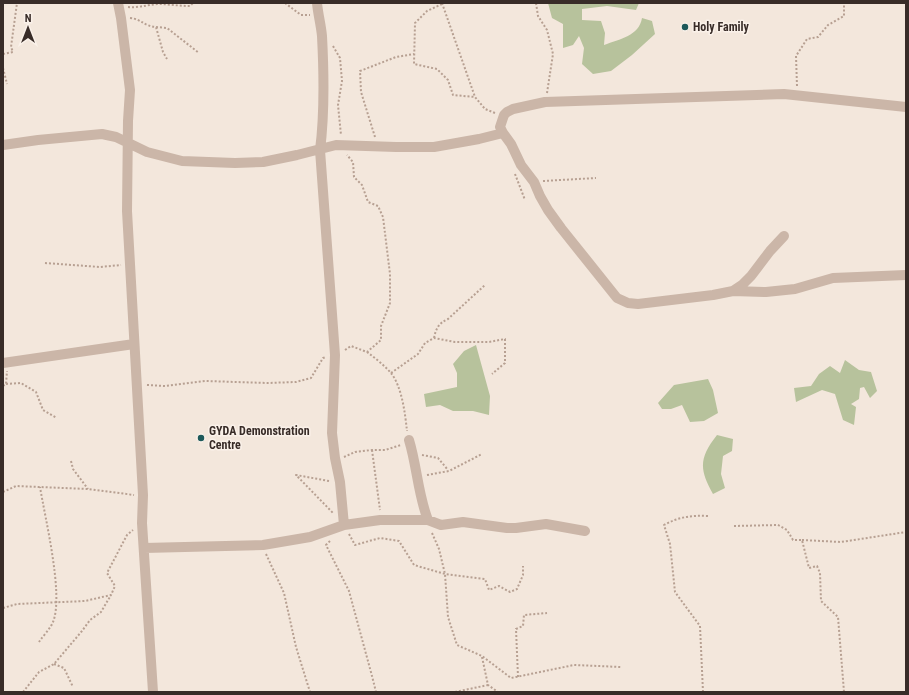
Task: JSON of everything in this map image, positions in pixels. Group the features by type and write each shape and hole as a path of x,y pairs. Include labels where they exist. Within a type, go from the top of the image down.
{"street":[{"path":"317,3 322,36 324,90 323,130 320,150 335,355 332,433 334,458 340,482 344,525"},
{"path":"118,5 130,90 128,121 127,211 143,495 142,523 153,692"},
{"path":"906,107 784,94 545,102 513,109 504,115 500,127 511,144 521,165 534,182 540,196 561,228 617,298 622,302 638,304 713,295 733,291 766,292 795,289 833,278 906,275"},
{"path":"3,145 102,134 116,137 147,152 182,161 235,163 263,162 339,145 396,148 434,147 503,133"},
{"path":"733,291 747,281 784,236"},
{"path":"5,362 134,344"},
{"path":"409,440 428,520"},
{"path":"144,548 263,546 310,537 344,525 380,520 428,520 441,525 463,522 507,528 546,524 585,531"}],"path":[{"path":"3,54 13,52 11,47 17,3"},
{"path":"118,5 137,8 158,4 190,6 193,3"},
{"path":"285,3 301,15 319,16"},
{"path":"536,3 538,16 547,30 553,54 545,102"},
{"path":"797,95 796,56 807,39 818,37 828,25 844,16 844,3"},
{"path":"475,97 453,95 448,80 437,69 414,64 415,23 427,11 442,4 475,97 485,109 504,115"},
{"path":"121,18 138,19 147,26 167,28 199,53"},
{"path":"156,26 163,52 167,60"},
{"path":"333,44 340,58 342,81 338,105 339,145 352,162 354,177 362,185 368,202 378,206 382,217 390,274 390,303 381,326 381,340 367,352"},
{"path":"378,146 360,92 360,71 396,57 414,54"},
{"path":"3,68 7,84"},
{"path":"534,182 596,178"},
{"path":"44,263 100,266 130,265"},
{"path":"434,338 436,329 441,322 448,319 485,285"},
{"path":"391,373 418,354 425,343 434,338 455,342 489,342 505,339 505,363 492,374"},
{"path":"136,385 165,386 205,381 268,383 296,382 312,378 323,358 335,355 351,346 367,352 391,373 399,390 409,440 401,445 385,450 355,452 342,458 334,458"},
{"path":"5,362 6,384"},
{"path":"3,386 6,384 21,383 36,392 43,410 57,418"},
{"path":"372,450 378,491 380,520"},
{"path":"413,454 438,458 449,471"},
{"path":"418,477 449,471 482,454"},
{"path":"71,461 73,469 88,489"},
{"path":"340,482 296,475 344,525 355,546 380,538 399,541 414,565 445,574 485,579 489,590 499,586 510,592 517,589 523,575 523,566"},
{"path":"3,492 16,486 88,489 143,495"},
{"path":"39,642 53,622 57,602 53,563 40,487"},
{"path":"704,692 700,626 675,592 670,544 664,525 674,520 690,516 708,516"},
{"path":"428,520 439,549 445,574 448,617 457,645 482,656 511,678 574,665 621,667"},
{"path":"23,692 39,672 54,664 90,620 101,612 115,586 107,573 127,535 142,523"},
{"path":"734,526 778,525 787,530 793,540 841,542 906,532"},
{"path":"331,540 326,546 349,591 376,692"},
{"path":"802,540 808,568 817,566 820,573 821,601 838,618 844,692"},
{"path":"263,546 284,592 296,647 310,692"},
{"path":"3,608 17,604 85,602 111,595"},
{"path":"518,677 516,629 522,626 524,615 547,613"},
{"path":"482,656 488,685 498,692"},
{"path":"54,664 64,668 73,687"},
{"path":"455,692 488,685"}],"green space":[{"path":"548,3 639,3 636,10 607,6 582,9 582,20 601,21 605,33 604,45 622,39 633,33 640,24 642,18 652,21 655,34 632,55 611,71 593,74 582,64 584,48 579,36 573,45 563,48 563,24 552,18"},
{"path":"476,345 490,396 489,415 473,411 453,411 440,405 426,407 424,394 457,387 457,373 453,364 464,351"},
{"path":"845,360 859,370 871,372 877,391 870,398 864,387 860,388 859,399 851,404 856,407 854,425 843,420 835,394 822,390 796,402 794,388 811,386 819,374 830,366 840,373"},
{"path":"708,379 713,390 718,413 704,421 690,422 682,405 671,409 662,409 658,403 674,385"},
{"path":"717,435 733,439 732,451 723,456 721,474 725,488 713,494 705,477 703,464 707,450"}],"place":[{"name":"Holy Family","path":"685,27"},
{"name":"GYDA Demonstration Centre","path":"201,438"}]}
